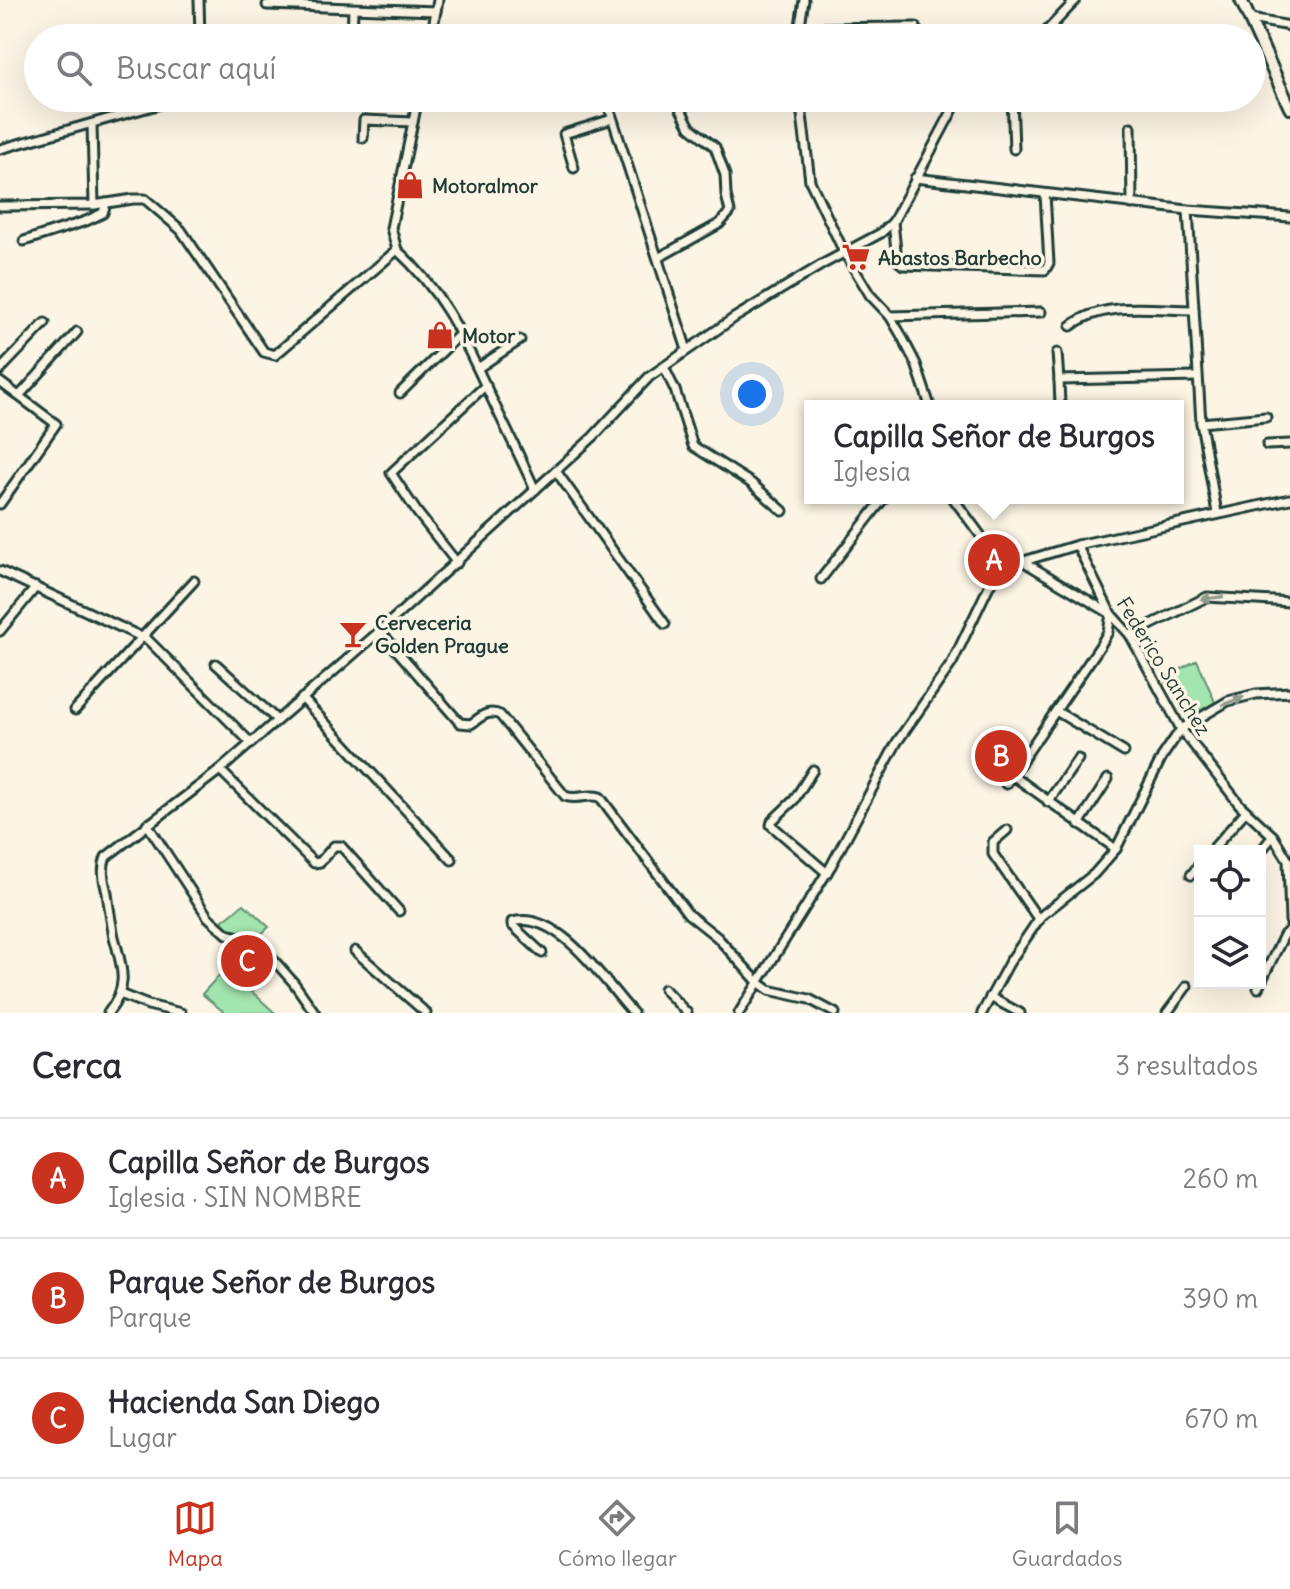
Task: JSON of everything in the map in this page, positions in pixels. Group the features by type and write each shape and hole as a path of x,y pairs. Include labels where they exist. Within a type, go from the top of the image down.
{"main road":[{"path":"1241,0 1252,24"},
{"path":"1266,55 1290,108"}],"street":[{"path":"199,0 200,24"},
{"path":"434,24 438,0"},
{"path":"800,24 804,0"},
{"path":"1053,24 1076,0"},
{"path":"267,5 436,11"},
{"path":"352,24 353,9"},
{"path":"1250,19 1290,26"},
{"path":"0,149 135,112"},
{"path":"415,112 391,228 397,250 415,266 442,300 461,333 535,490"},
{"path":"610,112 687,350"},
{"path":"658,258 719,224 730,212 725,175 715,147 690,127 682,112"},
{"path":"802,112 810,181 844,252 870,295 890,316 916,364 928,400"},
{"path":"108,1013 120,994 123,967 114,935 103,865 113,850 220,770 380,631 556,471 649,377 734,318 881,233 893,222 951,112"},
{"path":"1013,112 1014,149"},
{"path":"574,168 564,134 612,119"},
{"path":"363,138 364,120 413,122"},
{"path":"92,125 94,205"},
{"path":"1131,127 1132,204"},
{"path":"915,178 1188,210 1290,217"},
{"path":"893,222 899,264 1045,270 1049,263 1045,194"},
{"path":"0,206 94,205 145,199 181,230 264,352 270,355 275,355 397,250"},
{"path":"24,241 86,221 103,213 106,203"},
{"path":"1188,210 1201,423 1217,513"},
{"path":"1071,326 1089,313 1108,310 1194,310"},
{"path":"890,316 1041,312"},
{"path":"0,370 45,323"},
{"path":"20,395 77,332"},
{"path":"400,393 461,333"},
{"path":"478,368 520,340"},
{"path":"1057,353 1060,400"},
{"path":"664,367 675,390 693,446 751,483 783,511"},
{"path":"1059,380 1197,377"},
{"path":"0,382 54,421 56,426 0,504"},
{"path":"457,563 391,473 486,385"},
{"path":"1201,423 1266,417"},
{"path":"1267,445 1290,444"},
{"path":"556,471 665,624"},
{"path":"739,1013 827,873 897,742 952,663 989,586 1004,567 1077,545 1290,499"},
{"path":"821,579 879,504"},
{"path":"957,504 1004,567"},
{"name":"Federico Sanchez","path":"1077,545 1111,614 1130,635 1181,729 1246,811 1273,836 1289,860 1290,921"},
{"path":"1006,784 1100,646 1108,632 1111,614 1024,562"},
{"path":"0,571 144,638 160,650 179,673 251,743"},
{"path":"75,710 194,581"},
{"path":"0,631 36,587"},
{"path":"1130,635 1207,597 1290,602"},
{"path":"380,631 460,723 471,724 486,713 500,715 565,796 572,799 593,794 600,797 688,914 717,937 758,982 769,990 809,999 835,1013"},
{"path":"216,664 277,720"},
{"path":"982,1013 1009,963 1039,920 1054,904 1094,874 1116,849 1162,757 1181,729 1228,701 1256,694 1290,692"},
{"path":"302,698 452,860"},
{"path":"1056,711 1124,752"},
{"path":"1048,802 1078,759"},
{"path":"220,770 314,863 320,862 334,846 341,846 399,911"},
{"path":"813,770 800,793 771,825 827,873"},
{"path":"1012,775 1116,849"},
{"path":"1079,824 1108,779"},
{"path":"1216,845 1246,811"},
{"path":"147,824 208,917 227,934 251,940 271,957 315,1013"},
{"path":"1007,830 993,842 993,854 1039,920"},
{"path":"1266,845 1273,836"},
{"path":"1191,875 1194,871"},
{"path":"542,953 512,922 528,919 540,922 563,937 633,1013"},
{"path":"1266,972 1284,935 1290,930"},
{"path":"355,951 426,1013"},
{"path":"1167,1013 1187,986"},
{"path":"664,989 687,1013"},
{"path":"120,994 181,1013"},
{"path":"990,997 1020,1013"}],"green space":[{"path":"1197,660 1215,702 1188,718 1164,678"},
{"path":"244,904 269,927 257,938 222,926 223,920"},
{"path":"226,968 275,1013 225,1013 202,994"}],"place":[{"name":"Motoralmor","path":"410,185"},
{"name":"Abastos Barbecho","path":"856,257"},
{"name":"Motor","path":"440,335"},
{"name":"Capilla Señor de Burgos","path":"994,560"},
{"name":"Cerveceria Golden Prague","path":"353,634"},
{"name":"Parque Señor de Burgos","path":"1001,756"},
{"name":"Hacienda San Diego","path":"247,961"}]}
